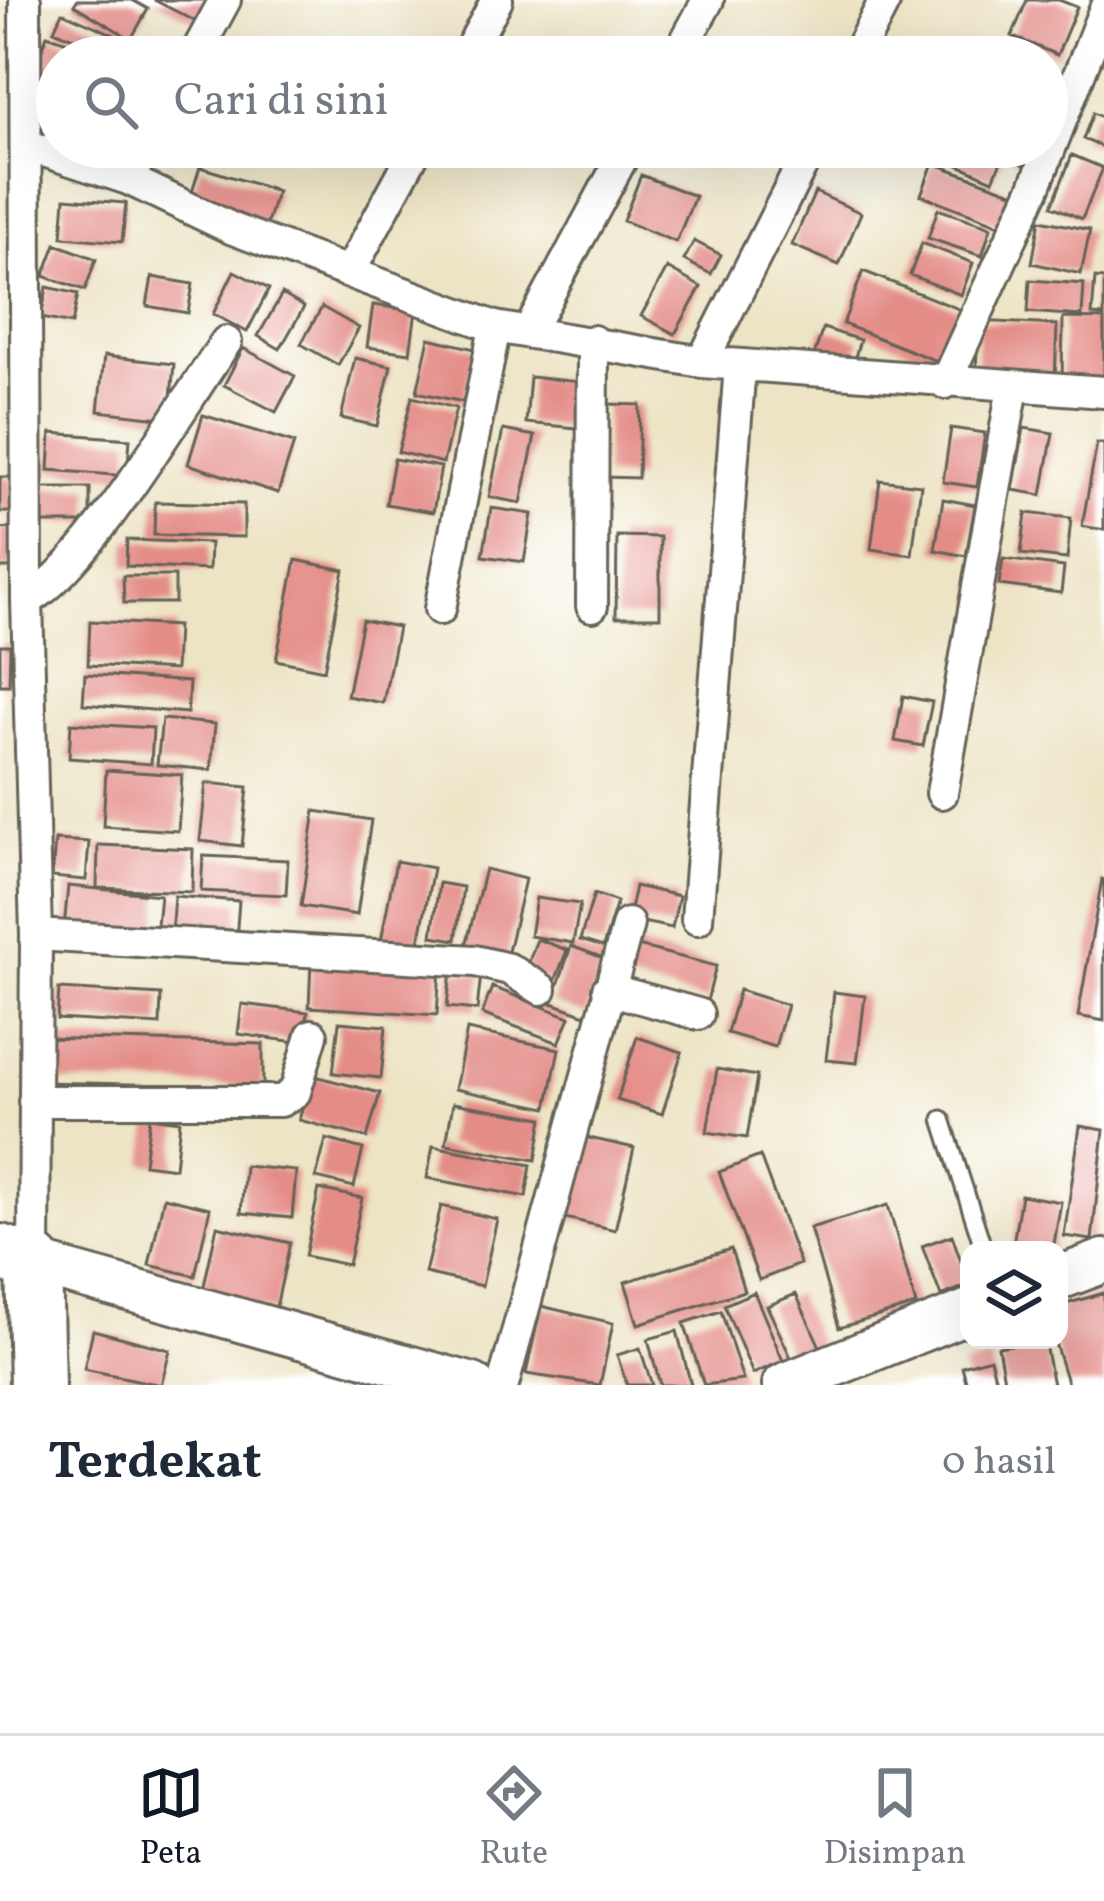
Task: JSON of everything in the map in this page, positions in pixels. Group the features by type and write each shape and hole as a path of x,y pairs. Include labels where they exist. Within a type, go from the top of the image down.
{"highway":[{"path":"17,1257 37,1385"}],"main road":[{"path":"17,1257 473,1385"},
{"path":"1068,1274 1104,1261"},
{"path":"784,1385 960,1315"}],"street":[{"path":"17,1257 34,1101 36,935 27,599 25,0"},
{"path":"205,36 225,0"},
{"path":"477,36 496,0"},
{"path":"688,36 708,0"},
{"path":"867,36 885,0"},
{"path":"1068,103 1104,11"},
{"path":"29,146 36,148"},
{"path":"95,168 192,211 495,327 702,362 1104,392"},
{"path":"128,179 134,168"},
{"path":"349,273 406,168"},
{"path":"528,333 617,168"},
{"path":"702,362 800,168"},
{"path":"944,383 1042,168"},
{"path":"440,609 495,327"},
{"path":"592,606 593,341"},
{"path":"27,599 45,591 81,554 226,342"},
{"path":"697,919 740,366"},
{"path":"942,793 1013,387"},
{"path":"503,1385 628,924"},
{"path":"36,935 476,962 509,969 541,989"},
{"path":"608,989 698,1014"},
{"path":"34,1101 281,1101 295,1092 312,1036"}],"lane":[{"path":"941,1119 981,1241"}],"building":[{"path":"77,0 132,0 148,9 133,36 126,36 74,5"},
{"path":"154,0 210,0 199,23"},
{"path":"1027,0 1059,0 1077,7 1065,36 1012,36"},
{"path":"62,12 117,36 68,36 54,30"},
{"path":"1093,113 1104,118 1104,148 1083,139"},
{"path":"1072,155 1103,168 1082,219 1052,206"},
{"path":"200,168 277,191 265,229 188,205"},
{"path":"931,168 947,168 1015,193 1003,226 921,195"},
{"path":"965,168 998,168 993,180"},
{"path":"641,175 695,196 676,242 623,221"},
{"path":"815,192 861,213 839,265 792,245"},
{"path":"65,198 126,203 122,242 62,237"},
{"path":"938,209 991,227 982,256 928,238"},
{"path":"1040,220 1090,230 1081,274 1032,263"},
{"path":"694,241 721,255 711,274 684,260"},
{"path":"922,243 973,263 961,295 910,275"},
{"path":"56,244 96,259 85,290 44,276"},
{"path":"667,268 701,287 675,334 641,316"},
{"path":"234,271 269,289 247,332 213,314"},
{"path":"863,271 964,311 944,364 843,324"},
{"path":"152,277 193,284 188,313 147,306"},
{"path":"1095,278 1104,279 1104,316 1092,315"},
{"path":"1030,280 1084,284 1082,316 1028,312"},
{"path":"47,287 78,294 72,324 41,318"},
{"path":"282,294 304,307 280,349 258,336"},
{"path":"373,305 416,311 410,353 367,347"},
{"path":"322,307 359,328 338,365 301,344"},
{"path":"1063,318 1104,319 1104,385 1062,384"},
{"path":"978,321 1057,325 1055,382 976,378"},
{"path":"823,328 860,340 850,374 812,361"},
{"path":"429,338 475,349 463,402 417,392"},
{"path":"243,348 295,376 276,412 224,385"},
{"path":"104,356 174,364 169,419 98,411"},
{"path":"355,358 391,366 377,426 341,418"},
{"path":"530,377 581,382 577,428 526,423"},
{"path":"412,397 456,408 443,463 398,452"},
{"path":"606,404 640,405 638,478 604,477"},
{"path":"203,415 294,443 278,493 188,464"},
{"path":"951,428 985,433 977,487 943,482"},
{"path":"1024,428 1053,433 1042,495 1013,490"},
{"path":"503,430 535,436 521,503 489,497"},
{"path":"51,433 130,439 127,476 49,470"},
{"path":"1097,443 1104,444 1104,530 1082,526"},
{"path":"394,459 441,467 433,512 386,504"},
{"path":"0,477 12,477 12,512 0,512"},
{"path":"880,480 921,485 912,555 871,549"},
{"path":"34,488 90,488 90,523 34,523"},
{"path":"943,499 975,505 966,556 935,550"},
{"path":"155,502 244,504 244,537 154,535"},
{"path":"491,508 532,514 524,562 483,556"},
{"path":"1026,513 1071,518 1067,559 1021,554"},
{"path":"12,528 14,568 0,568 0,529"},
{"path":"617,536 660,537 660,617 616,617"},
{"path":"127,540 210,543 209,570 126,566"},
{"path":"1003,559 1064,567 1061,593 999,585"},
{"path":"296,560 344,570 324,670 276,660"},
{"path":"123,576 175,576 175,603 124,603"},
{"path":"362,620 398,627 383,703 347,696"},
{"path":"90,621 177,626 175,670 88,665"},
{"path":"0,645 10,645 9,685 0,685"},
{"path":"85,674 189,682 187,713 83,704"},
{"path":"903,696 932,702 923,746 895,741"},
{"path":"162,719 215,724 211,770 157,765"},
{"path":"71,723 153,728 151,764 69,758"},
{"path":"106,770 182,775 178,831 103,826"},
{"path":"206,783 248,787 242,846 200,841"},
{"path":"315,811 371,820 357,915 301,906"},
{"path":"55,840 89,842 86,880 52,877"},
{"path":"98,845 193,849 192,892 97,888"},
{"path":"203,856 288,860 286,895 201,891"},
{"path":"396,861 433,868 418,948 381,941"},
{"path":"485,869 525,879 506,960 465,950"},
{"path":"1104,880 1104,1021 1078,1016"},
{"path":"439,883 463,887 456,940 432,936"},
{"path":"68,886 160,895 156,936 64,928"},
{"path":"635,886 679,896 672,928 628,919"},
{"path":"594,894 617,902 603,947 580,940"},
{"path":"174,896 239,901 236,940 171,935"},
{"path":"536,898 580,904 573,943 530,936"},
{"path":"537,939 567,950 554,984 525,973"},
{"path":"634,945 716,966 707,1001 626,980"},
{"path":"571,946 606,959 586,1015 552,1003"},
{"path":"311,961 440,968 437,1015 309,1007"},
{"path":"451,971 481,974 477,1010 447,1007"},
{"path":"492,987 570,1017 559,1043 482,1014"},
{"path":"59,989 161,995 160,1025 57,1019"},
{"path":"739,990 787,1005 775,1047 727,1033"},
{"path":"834,992 865,996 857,1063 826,1060"},
{"path":"242,1004 308,1012 304,1043 238,1034"},
{"path":"339,1022 386,1026 381,1078 333,1073"},
{"path":"467,1030 559,1049 547,1108 455,1089"},
{"path":"637,1037 682,1052 662,1114 617,1100"},
{"path":"42,1038 263,1044 263,1087 41,1082"},
{"path":"717,1069 757,1076 747,1138 707,1132"},
{"path":"311,1075 380,1093 367,1138 299,1120"},
{"path":"453,1103 543,1118 536,1160 446,1144"},
{"path":"150,1117 180,1121 175,1168 144,1164"},
{"path":"1080,1126 1104,1130 1092,1240 1064,1236"},
{"path":"580,1136 634,1148 615,1230 561,1217"},
{"path":"326,1139 363,1149 354,1187 316,1178"},
{"path":"433,1146 531,1165 526,1197 427,1178"},
{"path":"760,1156 800,1264 759,1280 719,1172"},
{"path":"245,1166 296,1171 292,1218 241,1213"},
{"path":"319,1189 362,1198 348,1265 305,1256"},
{"path":"1021,1195 1061,1202 1054,1241 1013,1241"},
{"path":"164,1197 210,1208 195,1276 149,1265"},
{"path":"888,1205 916,1305 839,1328 810,1228"},
{"path":"441,1206 497,1219 482,1286 425,1273"},
{"path":"217,1226 290,1243 275,1312 202,1295"},
{"path":"952,1235 960,1259 960,1289 941,1296 922,1246"},
{"path":"731,1249 744,1291 638,1324 625,1282"},
{"path":"754,1292 783,1361 753,1374 724,1305"},
{"path":"1104,1293 1104,1385 1068,1385 1057,1349 1068,1349 1068,1303"},
{"path":"796,1294 820,1347 792,1360 767,1306"},
{"path":"541,1306 613,1323 600,1385 526,1374"},
{"path":"721,1311 743,1380 704,1385 684,1323"},
{"path":"93,1330 170,1350 161,1385 84,1369"},
{"path":"677,1331 691,1385 660,1385 648,1339"},
{"path":"640,1348 652,1385 627,1385 617,1355"},
{"path":"998,1349 1046,1349 1053,1385 1005,1385"},
{"path":"990,1358 997,1385 967,1385 962,1366"}]}
